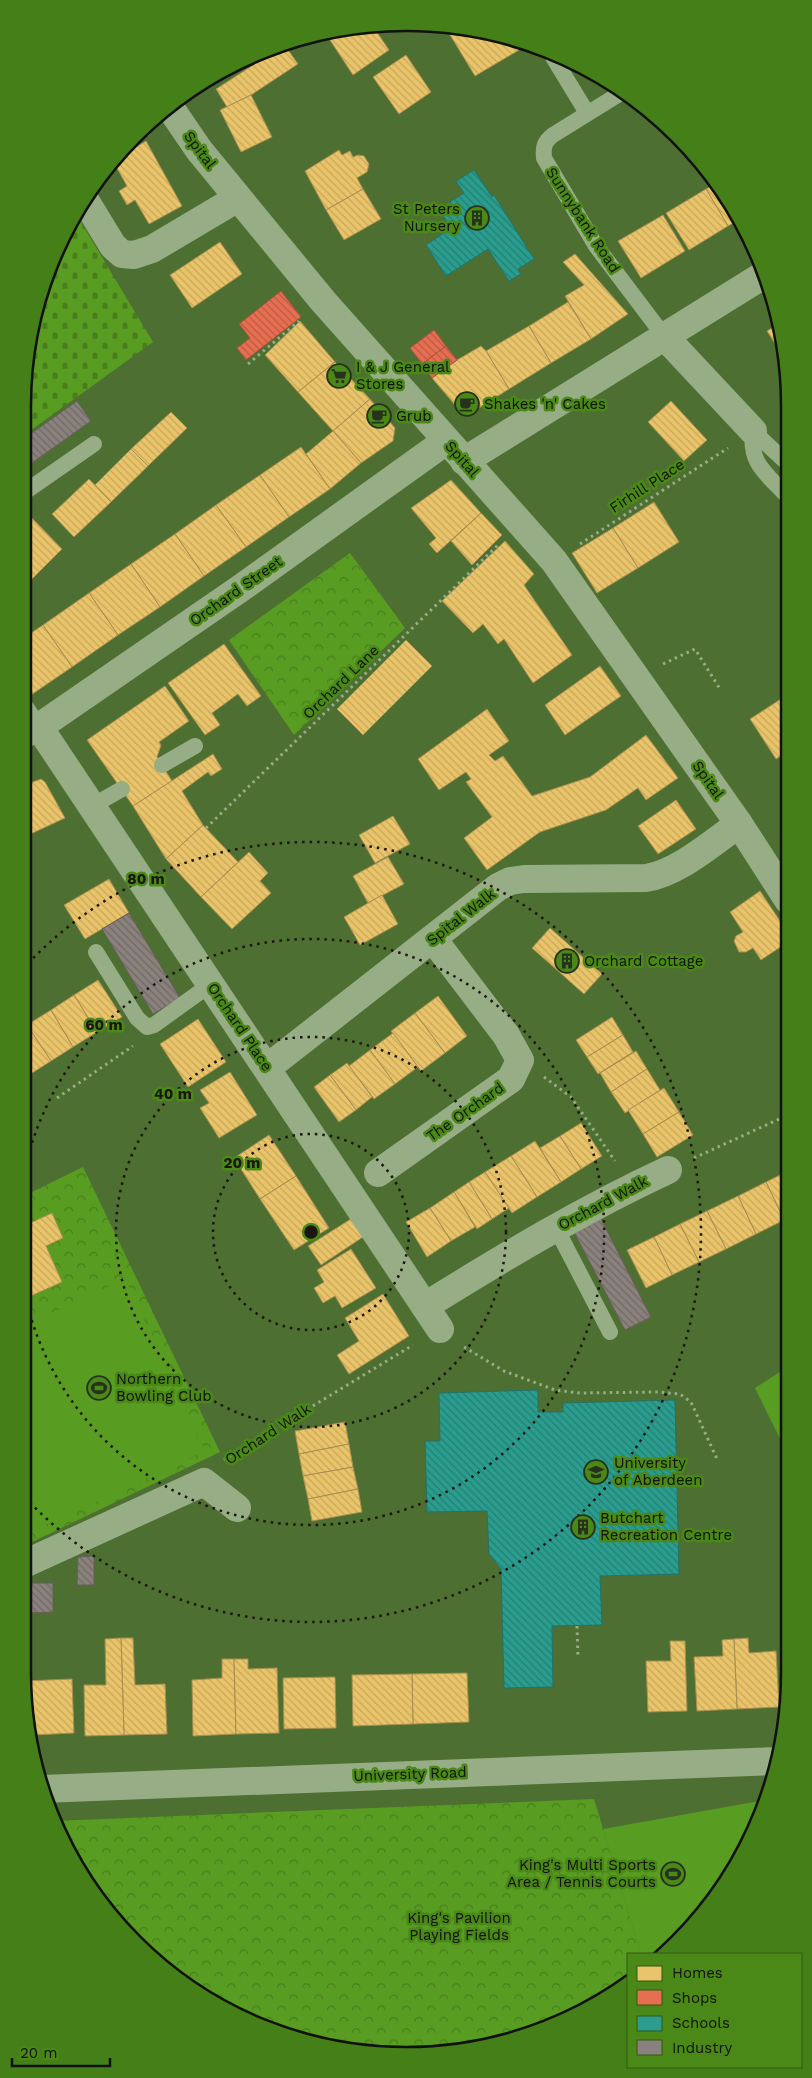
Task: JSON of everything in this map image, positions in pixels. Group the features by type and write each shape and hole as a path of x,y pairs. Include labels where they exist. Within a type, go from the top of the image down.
{"street":[{"name":"Spital","path":"173,113 199,150 323,301 554,561 739,824 781,889"},
{"path":"88,207 113,246 122,254 134,256 152,249 238,198"},
{"path":"464,461 758,278"},
{"name":"Sunnybank Road","path":"664,336 753,431"},
{"name":"Orchard Street","path":"31,731 241,588 446,441"},
{"name":"Orchard Place","path":"31,731 92,806 440,1329"},
{"name":"Spital Walk","path":"267,1068 498,887 510,881 524,879 646,878 659,876 673,869 739,824"},
{"path":"433,939 506,1035 520,1060"},
{"name":"The Orchard","path":"378,1173 511,1079 520,1060"},
{"name":"Orchard Walk","path":"425,1306 506,1255 633,1186 668,1170"},
{"path":"31,1561 204,1482 237,1508"},
{"name":"University Road","path":"50,1789 770,1761"}],"lane":[{"path":"557,63 587,114"},
{"name":"Sunnybank Road","path":"616,96 545,141 543,149 544,158 596,246 664,336"},
{"path":"753,431 781,457"},
{"path":"753,431 751,444 755,460 781,490"},
{"path":"31,488 94,444"},
{"path":"162,766 195,746"},
{"path":"92,806 122,789"},
{"path":"96,952 137,1018 146,1027 154,1025 212,984"},
{"path":"556,1228 610,1332"}],"path":[{"path":"248,364 323,301"},
{"name":"Firhill Place","path":"554,561 753,431"},
{"name":"Orchard Lane","path":"206,828 492,552"},
{"path":"636,678 695,649 720,689"},
{"path":"57,1098 142,1039 146,1034 146,1027"},
{"path":"520,1060 572,1097 633,1186"},
{"path":"668,1170 781,1118"},
{"path":"440,1329 451,1340 504,1371 555,1390 580,1393 658,1392 680,1394 691,1402 718,1459"},
{"name":"Orchard Walk","path":"204,1482 228,1456 440,1329"},
{"path":"577,1626 578,1658"}],"green space":[{"path":"80,221 153,342 31,430 32,381 38,333 51,286"},
{"path":"350,553 405,628 294,735 229,640"},
{"name":"Northern Bowling Club","path":"83,1167 220,1452 32,1542 31,1540 31,1193"},
{"name":"Northern Bowling Club","path":"125,1279 205,1451 34,1530 31,1523 31,1322"},
{"path":"781,1371 781,1441 755,1388"},
{"name":"King's Pavilion Playing Fields","path":"594,1799 641,1953 627,1953 627,1974 593,1997 549,2018 503,2034 455,2044 406,2047 357,2044 333,2040 286,2027 240,2008 198,1984 159,1954 124,1919 94,1880 81,1859 62,1821"},
{"name":"King's Multi Sports Area / Tennis Courts","path":"757,1802 742,1838 718,1880 688,1919 654,1953 641,1953 603,1829"}],"building: Homes":[{"path":"377,32 389,50 353,75 329,39"},
{"path":"449,34 479,38 519,50 475,76"},
{"path":"288,50 298,64 251,95 227,107 216,89 257,63 286,51"},
{"path":"406,55 431,92 399,114 373,77"},
{"path":"251,95 272,137 241,152 220,110"},
{"path":"146,141 182,206 149,224 135,200 127,205 119,191 127,186 117,168 134,148"},
{"path":"339,150 342,155 350,151 353,157 358,155 364,156 369,164 367,172 357,178 363,189 326,210 305,171"},
{"path":"710,187 733,223 728,226 706,189"},
{"path":"363,189 381,219 344,240 326,210"},
{"path":"706,189 728,226 689,250 666,213"},
{"path":"663,215 685,251 641,278 618,241"},
{"path":"220,242 242,274 192,308 170,275"},
{"path":"575,254 628,314 591,339 565,296 584,285 563,262"},
{"path":"568,302 591,339 551,363 529,326"},
{"path":"300,321 335,362 298,392 265,355"},
{"path":"529,326 551,363 509,389 486,351"},
{"path":"773,328 776,345 767,331"},
{"path":"481,346 509,389 471,413 461,412 432,378"},
{"path":"335,362 370,399 333,431 298,392"},
{"path":"370,399 395,428 393,441 361,463 333,431"},
{"path":"671,401 707,440 684,461 648,422"},
{"path":"171,412 187,428 148,466 131,449"},
{"path":"333,431 361,463 330,489 306,454"},
{"path":"301,447 330,489 289,517 260,475"},
{"path":"131,449 148,466 111,502 95,485"},
{"path":"260,475 289,517 246,547 216,505"},
{"path":"89,479 111,502 74,537 52,514"},
{"path":"451,480 481,513 437,553 429,544 436,538 411,508"},
{"path":"654,502 679,542 638,568 613,528"},
{"path":"216,505 246,547 204,576 175,534"},
{"path":"481,513 502,535 472,565 451,541"},
{"path":"31,517 62,549 31,578"},
{"path":"613,528 638,568 597,593 572,553"},
{"path":"175,534 204,576 160,607 131,564"},
{"path":"505,541 534,574 524,585 572,655 533,683 504,639 498,644 483,624 473,633 442,601"},
{"path":"131,564 160,607 118,635 89,593"},
{"path":"89,593 118,635 72,667 43,625"},
{"path":"43,625 72,667 31,695 31,633"},
{"path":"406,640 432,666 363,735 337,709"},
{"path":"224,644 261,696 247,706 238,694 212,713 220,725 205,735 168,683"},
{"path":"600,666 621,696 565,735 545,705"},
{"path":"165,686 189,721 159,742 161,745 157,757 172,781 133,806 87,740"},
{"path":"781,699 781,756 776,759 750,719"},
{"path":"487,709 509,741 489,755 495,761 503,756 532,796 590,777 646,735 678,778 646,800 638,788 606,810 540,832 487,870 464,838 492,817 466,782 471,779 466,772 439,790 418,759"},
{"path":"213,754 222,769 211,776 208,772 182,791 203,825 166,859 133,806"},
{"path":"41,779 45,782 65,818 31,834 31,783"},
{"path":"676,800 696,829 658,854 638,826"},
{"path":"393,816 410,844 375,863 359,835"},
{"path":"203,825 238,862 201,897 166,859"},
{"path":"249,852 268,873 260,881 271,893 232,929 201,897"},
{"path":"388,857 404,884 368,903 353,876"},
{"path":"109,879 129,913 85,939 64,905"},
{"path":"760,891 781,922 781,947 761,960 753,948 746,952 739,952 734,941 736,936 743,932 730,912"},
{"path":"382,895 398,924 360,945 344,917"},
{"name":"Orchard Cottage","path":"550,928 602,974 584,994 532,948"},
{"path":"98,980 122,1017 97,1032 74,995"},
{"path":"74,995 97,1032 73,1047 51,1010"},
{"path":"438,996 467,1036 445,1053 415,1013"},
{"path":"51,1010 73,1047 51,1061 31,1031 31,1022"},
{"path":"415,1013 445,1053 421,1071 391,1031"},
{"path":"612,1017 623,1035 587,1057 576,1040"},
{"path":"198,1019 226,1062 188,1087 160,1044"},
{"path":"31,1031 51,1061 31,1074"},
{"path":"393,1033 418,1067 395,1084 370,1050"},
{"path":"623,1035 633,1052 598,1074 587,1057"},
{"path":"370,1050 395,1084 374,1099 349,1066"},
{"path":"636,1051 647,1069 611,1092 600,1073"},
{"path":"347,1063 372,1097 356,1110 330,1075"},
{"path":"647,1069 660,1090 625,1113 611,1092"},
{"path":"230,1072 257,1115 219,1138 200,1108 209,1103 200,1090"},
{"path":"330,1075 356,1110 339,1122 314,1087"},
{"path":"664,1088 679,1112 643,1134 628,1110"},
{"path":"679,1112 693,1135 657,1157 643,1134"},
{"path":"581,1123 602,1156 581,1169 560,1136"},
{"path":"269,1135 296,1176 260,1199 234,1158"},
{"path":"560,1136 581,1169 561,1182 540,1148"},
{"path":"535,1141 561,1182 537,1197 511,1156"},
{"path":"511,1156 537,1197 512,1213 485,1172"},
{"path":"485,1172 509,1208 492,1219 469,1182"},
{"path":"781,1174 781,1214 766,1182"},
{"path":"296,1176 329,1228 294,1250 260,1199"},
{"path":"469,1182 492,1219 477,1229 454,1192"},
{"path":"766,1182 781,1214 781,1222 756,1234 738,1196"},
{"path":"454,1192 475,1227 451,1241 430,1208"},
{"path":"738,1196 756,1234 726,1249 707,1211"},
{"path":"430,1208 451,1241 427,1257 406,1222"},
{"path":"707,1211 726,1249 699,1262 680,1224"},
{"path":"52,1213 63,1238 46,1246 62,1282 31,1296 31,1223"},
{"path":"354,1217 366,1235 321,1265 308,1246"},
{"path":"680,1224 699,1262 672,1275 654,1237"},
{"path":"654,1237 672,1275 646,1288 627,1250"},
{"path":"351,1249 376,1288 342,1308 335,1296 323,1303 314,1288 324,1282 317,1270"},
{"path":"383,1294 409,1336 349,1374 337,1355 359,1341 345,1318"},
{"path":"345,1422 349,1444 299,1454 295,1431"},
{"path":"349,1444 353,1467 303,1476 299,1454"},
{"path":"353,1467 358,1489 308,1499 303,1476"},
{"path":"358,1489 362,1512 312,1521 308,1499"},
{"path":"121,1638 133,1638 135,1685 165,1684 167,1734 124,1735"},
{"path":"121,1638 124,1735 85,1736 84,1685 106,1685 105,1639"},
{"path":"748,1638 749,1653 776,1651 779,1707 737,1709 734,1639"},
{"path":"734,1639 737,1709 697,1711 694,1657 723,1656 722,1640"},
{"path":"670,1641 685,1641 687,1711 648,1712 646,1661 671,1661"},
{"path":"222,1659 234,1659 236,1734 193,1736 192,1680 222,1678"},
{"path":"234,1659 248,1659 248,1669 277,1668 279,1733 236,1734"},
{"path":"467,1673 469,1722 413,1724 412,1674"},
{"path":"412,1674 413,1724 353,1726 352,1675"},
{"path":"335,1677 336,1728 284,1729 283,1678"},
{"path":"72,1679 74,1733 36,1735 31,1681"}],"building: Shops":[{"path":"281,291 301,317 246,360 237,348 250,338 239,324"},
{"path":"434,330 446,346 422,364 410,348"},
{"path":"446,346 457,360 432,378 422,364"}],"building: Schools":[{"name":"St Peters Nursery","path":"474,170 492,197 494,195 534,259 518,269 521,274 509,281 488,249 446,276 426,245 451,228 439,209 464,193 456,181"},
{"name":"Butchart Recreation Centre","path":"538,1390 538,1412 563,1412 563,1403 675,1400 679,1574 600,1576 602,1625 552,1626 553,1687 504,1688 501,1569 489,1554 487,1511 427,1512 425,1441 440,1441 439,1393"}],"building: Industry":[{"path":"77,401 91,421 31,464 31,434"},
{"path":"129,913 180,998 153,1014 102,929"},
{"path":"600,1217 651,1317 625,1330 573,1230"},
{"path":"94,1556 94,1585 77,1585 78,1557"},
{"path":"31,1583 53,1583 53,1612 31,1613"}],"place":[{"name":"St Peters Nursery","path":"477,218"},
{"name":"I & J General Stores","path":"339,376"},
{"name":"Shakes 'n' Cakes","path":"467,404"},
{"name":"Grub","path":"379,416"},
{"name":"Orchard Cottage","path":"567,961"},
{"name":"Northern Bowling Club","path":"99,1388"},
{"name":"University of Aberdeen","path":"596,1472"},
{"name":"Butchart Recreation Centre","path":"583,1527"},
{"name":"King's Multi Sports Area / Tennis Courts","path":"673,1874"}]}
